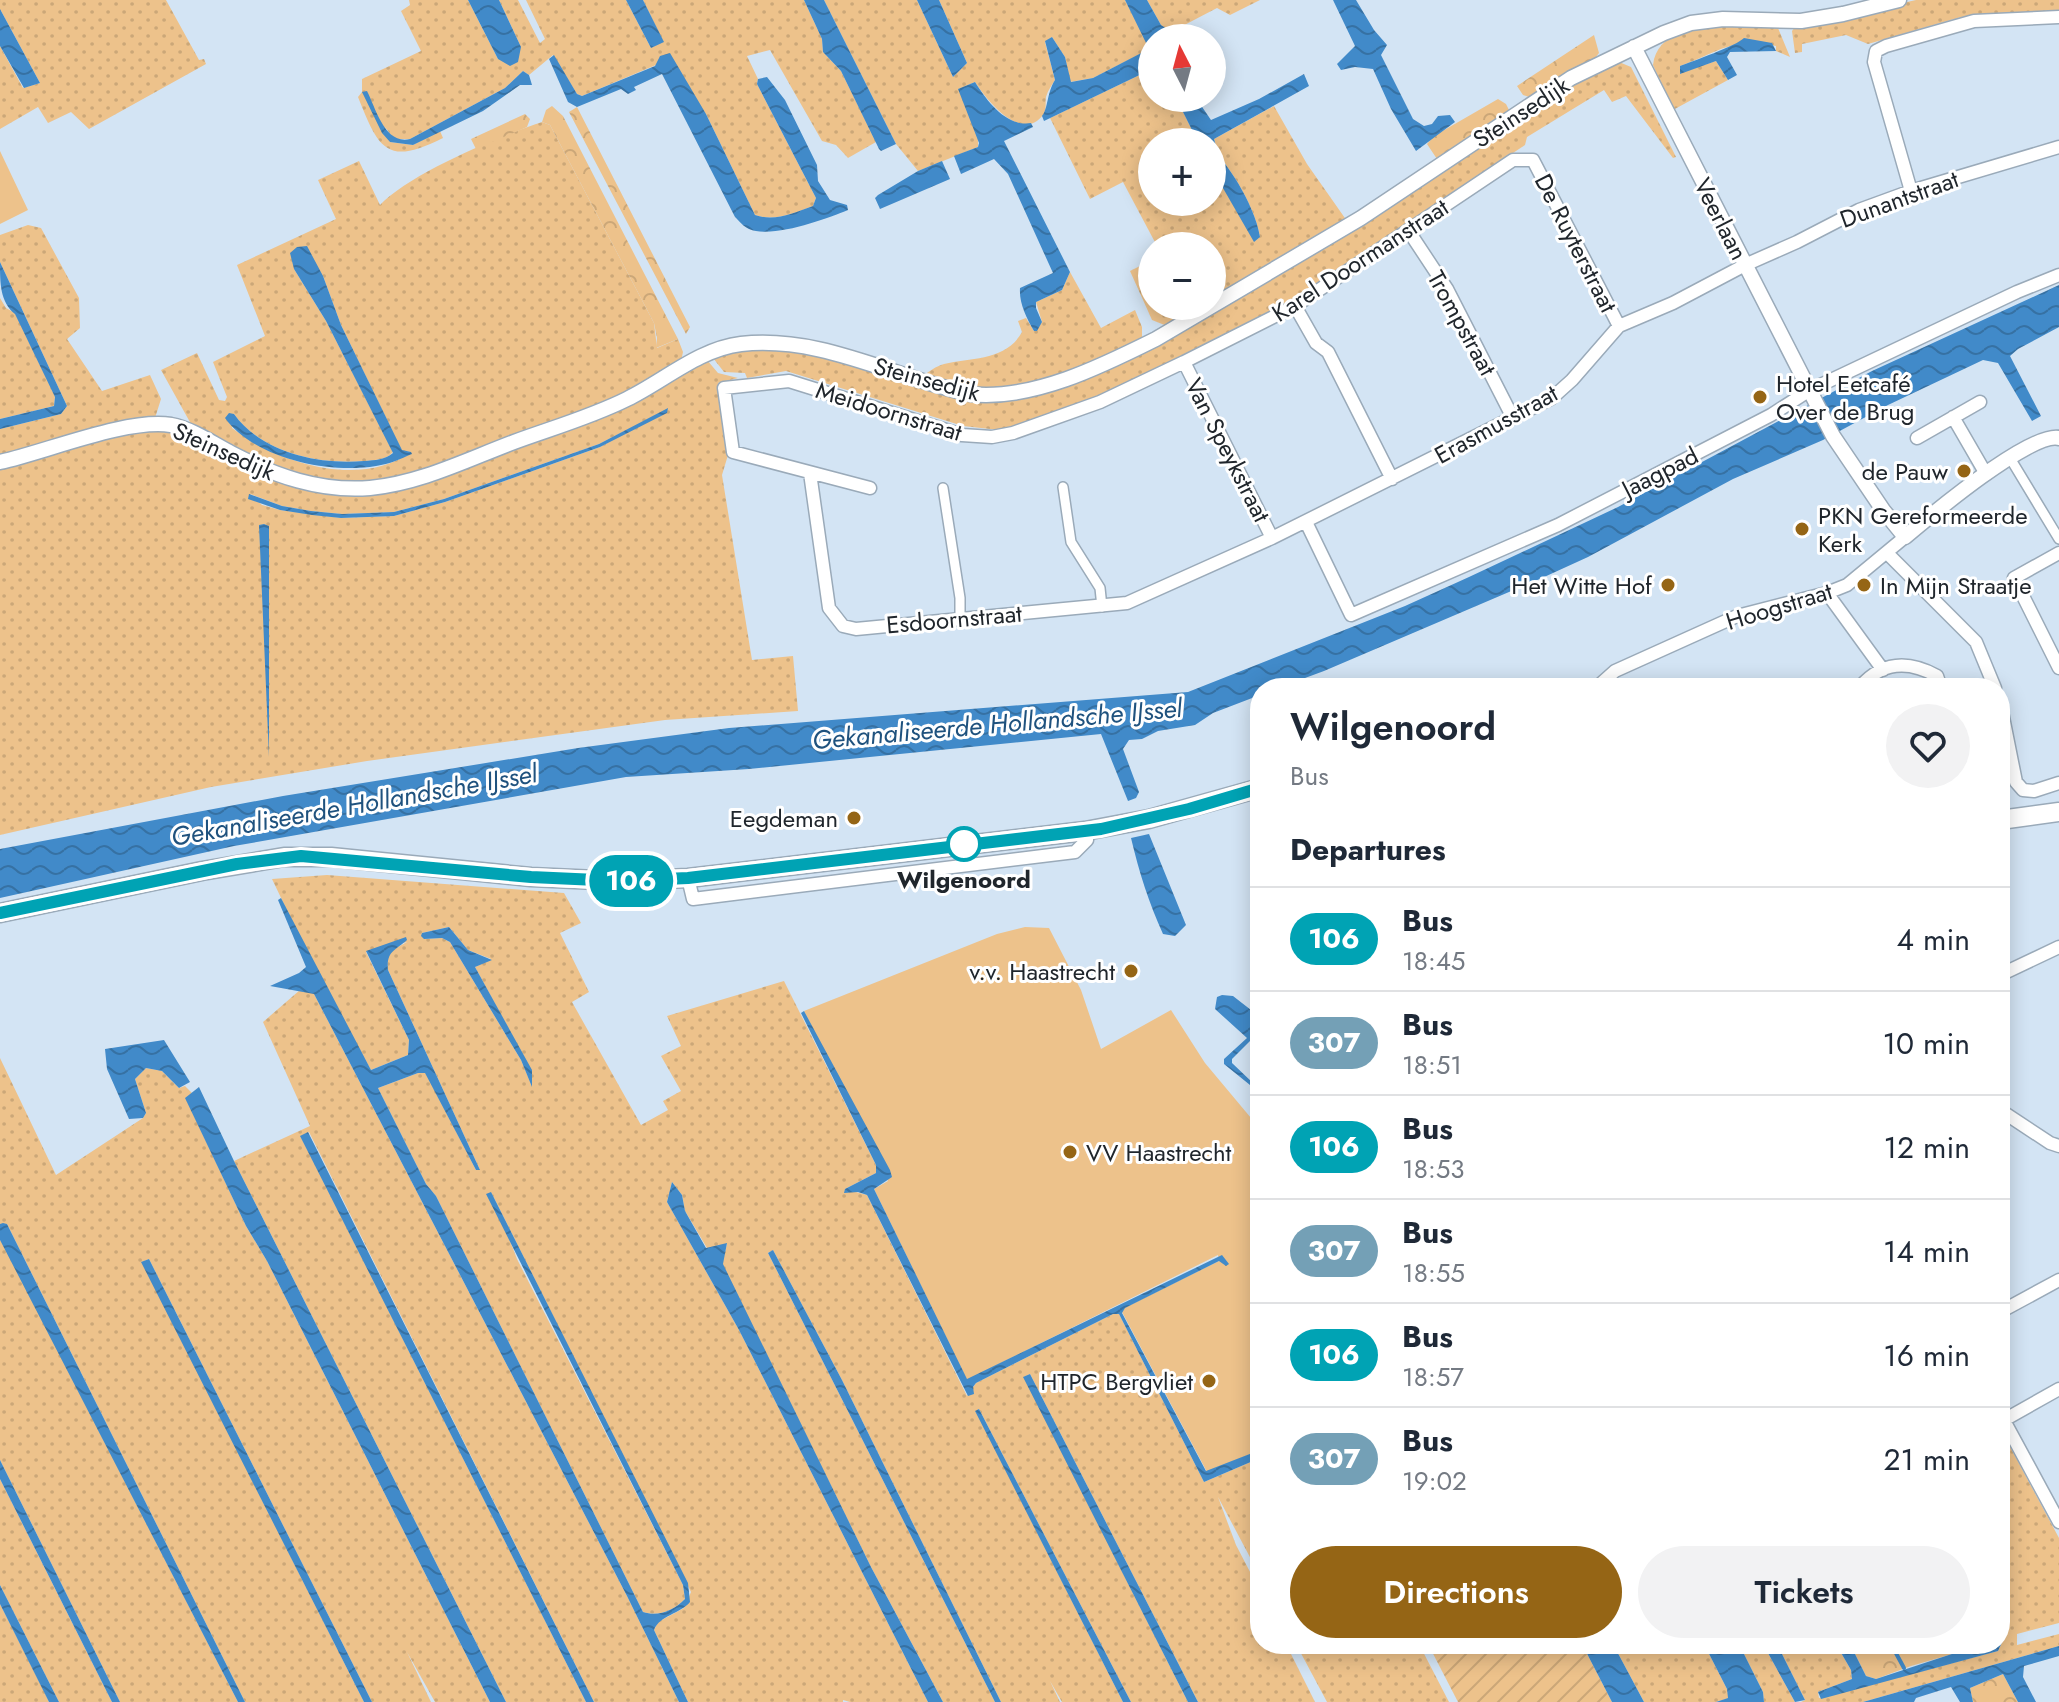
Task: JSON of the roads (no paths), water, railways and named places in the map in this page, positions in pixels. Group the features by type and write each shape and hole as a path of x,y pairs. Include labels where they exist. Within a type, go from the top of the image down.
{"main road":[{"path":"0,913 213,868 292,856 331,857 531,877 619,881 688,878 1085,831 1149,819 1250,791"},
{"path":"2010,819 2059,812"}],"street":[{"name":"Steinsedijk","path":"0,462 117,430 160,424 182,428 288,479 351,488 390,485 428,476 591,415 646,390 708,353 740,344 774,343 831,352 970,394 989,396 1020,392 1124,355 1156,339 1371,212 1571,78 1634,47 1691,23 1723,19 1801,21 1899,0"},
{"path":"1911,191 1874,62 1876,51 1974,21 2059,17"},
{"name":"Veerlaan","path":"1634,47 1833,436 1905,537"},
{"name":"Dunantstraat","path":"1745,265 1859,210 1911,191 2059,147"},
{"name":"Karel Doormanstraat","path":"1184,362 1295,306 1513,160 1533,160"},
{"name":"De Ruyterstraat","path":"1533,160 1619,326"},
{"name":"Trompstraat","path":"1408,230 1447,289 1513,418"},
{"name":"Erasmusstraat","path":"1272,538 1513,418 1562,390 1619,326 1661,309 1745,265"},
{"name":"Jaagpad","path":"1306,522 1351,615 1558,525 2017,292 2059,275"},
{"path":"1295,306 1316,343 1328,352 1392,479"},
{"name":"Meidoornstraat","path":"810,473 733,452 724,388 789,381 962,435 992,437 1013,433 1100,402 1184,362"},
{"name":"Van Speykstraat","path":"1184,362 1272,538"},
{"path":"1917,438 1980,402"},
{"path":"1953,417 1986,474"},
{"name":"Hoogstraat","path":"1607,678 1615,671 1737,616 1847,585 1986,474 2041,439 2058,436"},
{"path":"2010,458 2059,539"},
{"path":"810,473 870,488"},
{"name":"Esdoornstraat","path":"810,473 829,608 843,626 856,629 1127,603 1272,538"},
{"path":"1063,487 1071,542 1100,588 1102,607"},
{"path":"943,488 960,598 960,618"},
{"path":"1887,553 1976,642 1991,678"},
{"path":"2059,553 2014,578 2059,668"},
{"path":"1827,593 1883,670"},
{"path":"1872,678 1898,665 1918,665 1938,678"},
{"path":"2010,756 2016,782 2023,790 2034,791 2059,783"},
{"path":"2010,970 2059,947"},
{"path":"2010,1117 2059,1146"},
{"path":"2010,1307 2059,1280"},
{"path":"2010,1412 2059,1389"},
{"path":"2010,1429 2055,1503 2059,1522"}],"water":[{"path":"468,0 499,0 521,47 518,62 510,66 498,59"},
{"path":"626,0 643,0 664,42 651,48"},
{"path":"804,0 824,0 896,144 881,151 879,149 841,71 823,52 822,39"},
{"path":"917,0 939,0 967,63 953,77"},
{"path":"1125,0 1147,0 1160,24 1138,24 1138,27"},
{"path":"1333,0 1356,0 1387,45 1381,55 1413,119 1424,126 1432,124 1438,116 1450,115 1455,122 1416,151 1391,109 1373,69 1355,67 1341,70 1337,64 1355,46"},
{"path":"0,9 40,83 24,88 0,46"},
{"path":"1052,37 1065,57 1071,82 1093,78 1138,55 1138,76 1044,121 1042,116 1055,80 1045,41"},
{"path":"1744,38 1772,43 1776,51 1730,52 1727,57 1737,75 1728,80 1716,61 1680,74 1680,66"},
{"path":"670,53 706,114 755,215 770,218 791,214 813,206 816,198 757,84 758,79 767,77 785,100 817,165 818,181 830,200 847,205 848,210 785,230 771,232 747,228 735,217 662,74 634,87 636,90 628,94 621,89 577,107 568,102 549,59 554,55 577,94 582,96 655,66 660,56"},
{"path":"523,71 529,75 532,85 520,85 483,111 413,145 390,142 382,133 362,92 367,91 382,124 394,137 410,139 505,88"},
{"path":"1304,74 1309,86 1226,132 1226,128 1191,128 1183,112 1206,112 1211,120 1259,99"},
{"path":"975,82 1005,117 1031,123 1033,127 1004,141 1070,272 1062,290 1036,302 1042,322 1037,331 1034,331 1024,310 1020,288 1053,273 1008,174 994,159 961,174 954,156 978,147 958,89"},
{"path":"942,161 950,179 880,209 875,198 878,195 918,171"},
{"path":"1226,165 1254,216 1260,237 1254,242 1226,193"},
{"path":"307,246 323,276 341,325 402,450 412,454 376,466 337,468 315,465 255,444 225,418 229,413 234,414 260,438 293,454 310,458 364,461 393,453 326,321 294,269 290,253 297,247"},
{"path":"0,262 67,406 61,414 0,429 0,419 54,406 55,397 15,314 4,298"},
{"name":"Gekanaliseerde Hollandsche IJssel","path":"2059,285 2059,327 2010,356 2041,416 2032,421 1998,363 1983,360 1823,440 1733,479 1588,557 1542,578 1305,678 1250,678 1250,699 1213,713 1195,725 1129,740 1123,749 1139,792 1136,798 1128,801 1101,734 749,769 626,777 234,846 0,898 0,849 283,796 578,748 729,728 1188,692 1405,606 1469,577 1618,507 1872,371"},
{"path":"668,408 667,413 600,447 445,502 394,516 341,518 312,515 280,510 248,499 249,494 282,506 342,514 394,512 444,499 599,444"},
{"path":"259,525 269,526 269,757"},
{"path":"1149,834 1186,925 1175,936 1163,934 1134,851 1131,838"},
{"path":"281,898 371,1070 408,1055 409,1040 366,951 406,937 407,940 390,955 388,970 480,1170 476,1170 425,1073 378,1088 426,1184 436,1196 643,1612 654,1614 670,1610 685,1599 683,1585 486,1194 491,1192 688,1583 690,1602 661,1621 654,1630 688,1702 679,1702 314,994 270,986 306,967 278,900"},
{"path":"449,927 468,950 492,960 475,967 532,1070 532,1087 521,1060 450,942 421,936 422,933"},
{"path":"1233,996 1250,1009 1250,1041 1232,1059 1232,1063 1250,1080 1250,1085 1224,1064 1224,1059 1247,1038 1215,1009 1217,997"},
{"path":"804,1011 890,1170 892,1177 874,1189 967,1379 1222,1255 1229,1264 1226,1266 1219,1261 1125,1308 1122,1313 1206,1471 1250,1454 1250,1462 1204,1482 1119,1314 1113,1314 976,1383 974,1394 968,1396 867,1195 844,1193 845,1189 876,1173 876,1165 801,1013"},
{"path":"164,1040 190,1082 179,1088 162,1071 146,1068 135,1079 146,1113 143,1118 129,1119 107,1069 105,1049"},
{"path":"199,1087 506,1702 490,1702 267,1261 246,1226 185,1098"},
{"path":"308,1132 594,1702 586,1702 300,1136"},
{"path":"672,1182 682,1195 685,1211 706,1248 727,1243 723,1264 871,1567 943,1702 928,1702 739,1330 667,1202"},
{"path":"0,1224 7,1224 245,1702 238,1702 0,1240"},
{"path":"773,1250 842,1380 1001,1702 995,1702 768,1253"},
{"path":"149,1259 372,1702 364,1702 141,1262"},
{"path":"1030,1374 1198,1702 1188,1702 1023,1377"},
{"path":"979,1409 1131,1702 1123,1702 975,1411"},
{"path":"0,1460 120,1702 112,1702 0,1479"},
{"path":"0,1585 59,1702 49,1702 0,1604"},
{"path":"2059,1646 2059,1656 2024,1666 2023,1677 2036,1702 2018,1702 2003,1674 1970,1688 1973,1702 1960,1702 1951,1687 1916,1698 1914,1702 1863,1702"},
{"path":"1587,1654 1618,1654 1644,1702 1612,1702"},
{"path":"1709,1654 1744,1654 1763,1692 1764,1702 1716,1702 1728,1698 1727,1689"},
{"path":"1769,1654 1782,1654 1805,1700 1795,1702"},
{"path":"1842,1654 1855,1654 1866,1676 1876,1679 1952,1654 1987,1654 1821,1699 1818,1692 1852,1679 1851,1670"}],"waterway":[{"path":"1896,1654 1904,1668"}],"place":[{"name":"Hotel Eetcafé Over de Brug","path":"1760,397"},
{"name":"de Pauw","path":"1964,471"},
{"name":"PKN Gereformeerde Kerk","path":"1802,529"},
{"name":"Het Witte Hof","path":"1668,585"},
{"name":"In Mijn Straatje","path":"1864,585"},
{"name":"Eegdeman","path":"854,818"},
{"name":"Wilgenoord","path":"964,844"},
{"name":"v.v. Haastrecht","path":"1131,971"},
{"name":"VV Haastrecht","path":"1070,1152"},
{"name":"HTPC Bergvliet","path":"1209,1381"}]}
